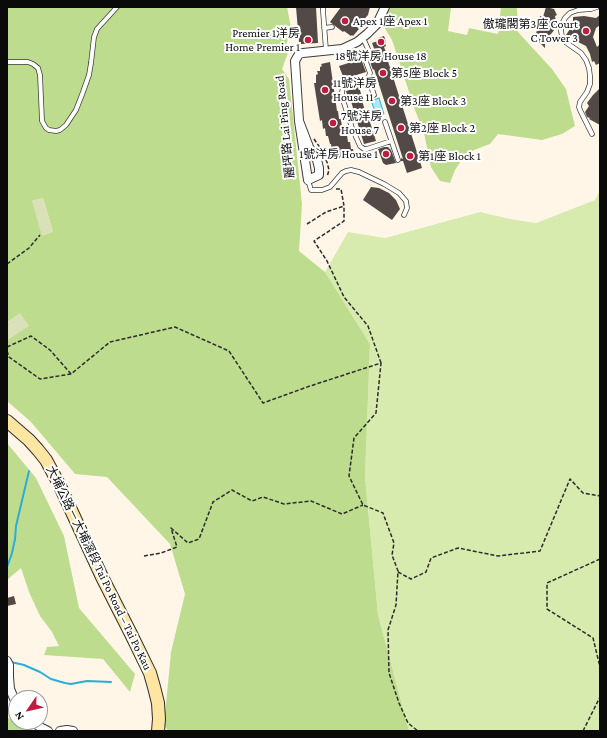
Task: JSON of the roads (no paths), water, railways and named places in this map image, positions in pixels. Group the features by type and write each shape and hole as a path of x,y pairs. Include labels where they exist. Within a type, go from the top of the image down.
{"main road":[{"name":"大埔公路－大埔滘段 Tai Po Road – Tai Po Kau","path":"7,421 38,450 46,460 59,484 99,572 150,673 158,703 158,731"}],"street":[{"name":"麗坪路 Lai Ping Road","path":"299,122 309,147 317,160 319,168 319,175 308,180 299,122 295,61 300,54 303,53 326,48 342,49 357,42 377,24 385,7"},
{"path":"7,661 9,665 10,690"},
{"path":"60,731 73,731"}],"lane":[{"path":"7,62 28,62 38,68 40,75 42,121 49,130 60,130 66,125 76,110 83,92 89,75 94,37 97,29 117,7"},
{"path":"323,7 326,48"},
{"path":"592,134 579,107 580,102 590,84 589,68 581,53 564,41 560,31 565,18 570,13 597,7"},
{"path":"324,28 332,27"},
{"path":"363,37 369,52 366,62 370,73 368,78 374,95"},
{"path":"368,78 347,85 342,89 343,100 352,128 360,146 364,149 391,141"},
{"path":"385,122 398,160"},
{"path":"308,180 311,190 322,190 330,187 342,173 346,171 351,170 359,172 399,193 406,201 407,208 404,215"}],"water":[{"path":"379,98 384,114 377,116 371,101"}],"waterway":[{"path":"7,567 12,553 16,526 29,471"},
{"path":"11,662 24,665 51,679 65,683 71,684 87,681 111,682"}],"place":[{"name":"Apex 1座 Apex 1","path":"345,21"},
{"name":"傲瓏閣第3座 Court C Tower 3","path":"586,31"},
{"name":"Premier 1洋房 Home Premier 1","path":"308,40"},
{"name":"18號洋房 House 18","path":"381,42"},
{"name":"第5座 Block 5","path":"383,73"},
{"name":"11號洋房 House 11","path":"325,90"},
{"name":"第3座 Block 3","path":"392,101"},
{"name":"7號洋房 House 7","path":"333,123"},
{"name":"第2座 Block 2","path":"401,128"},
{"name":"1號洋房 House 1","path":"386,154"},
{"name":"第1座 Block 1","path":"410,156"}]}
